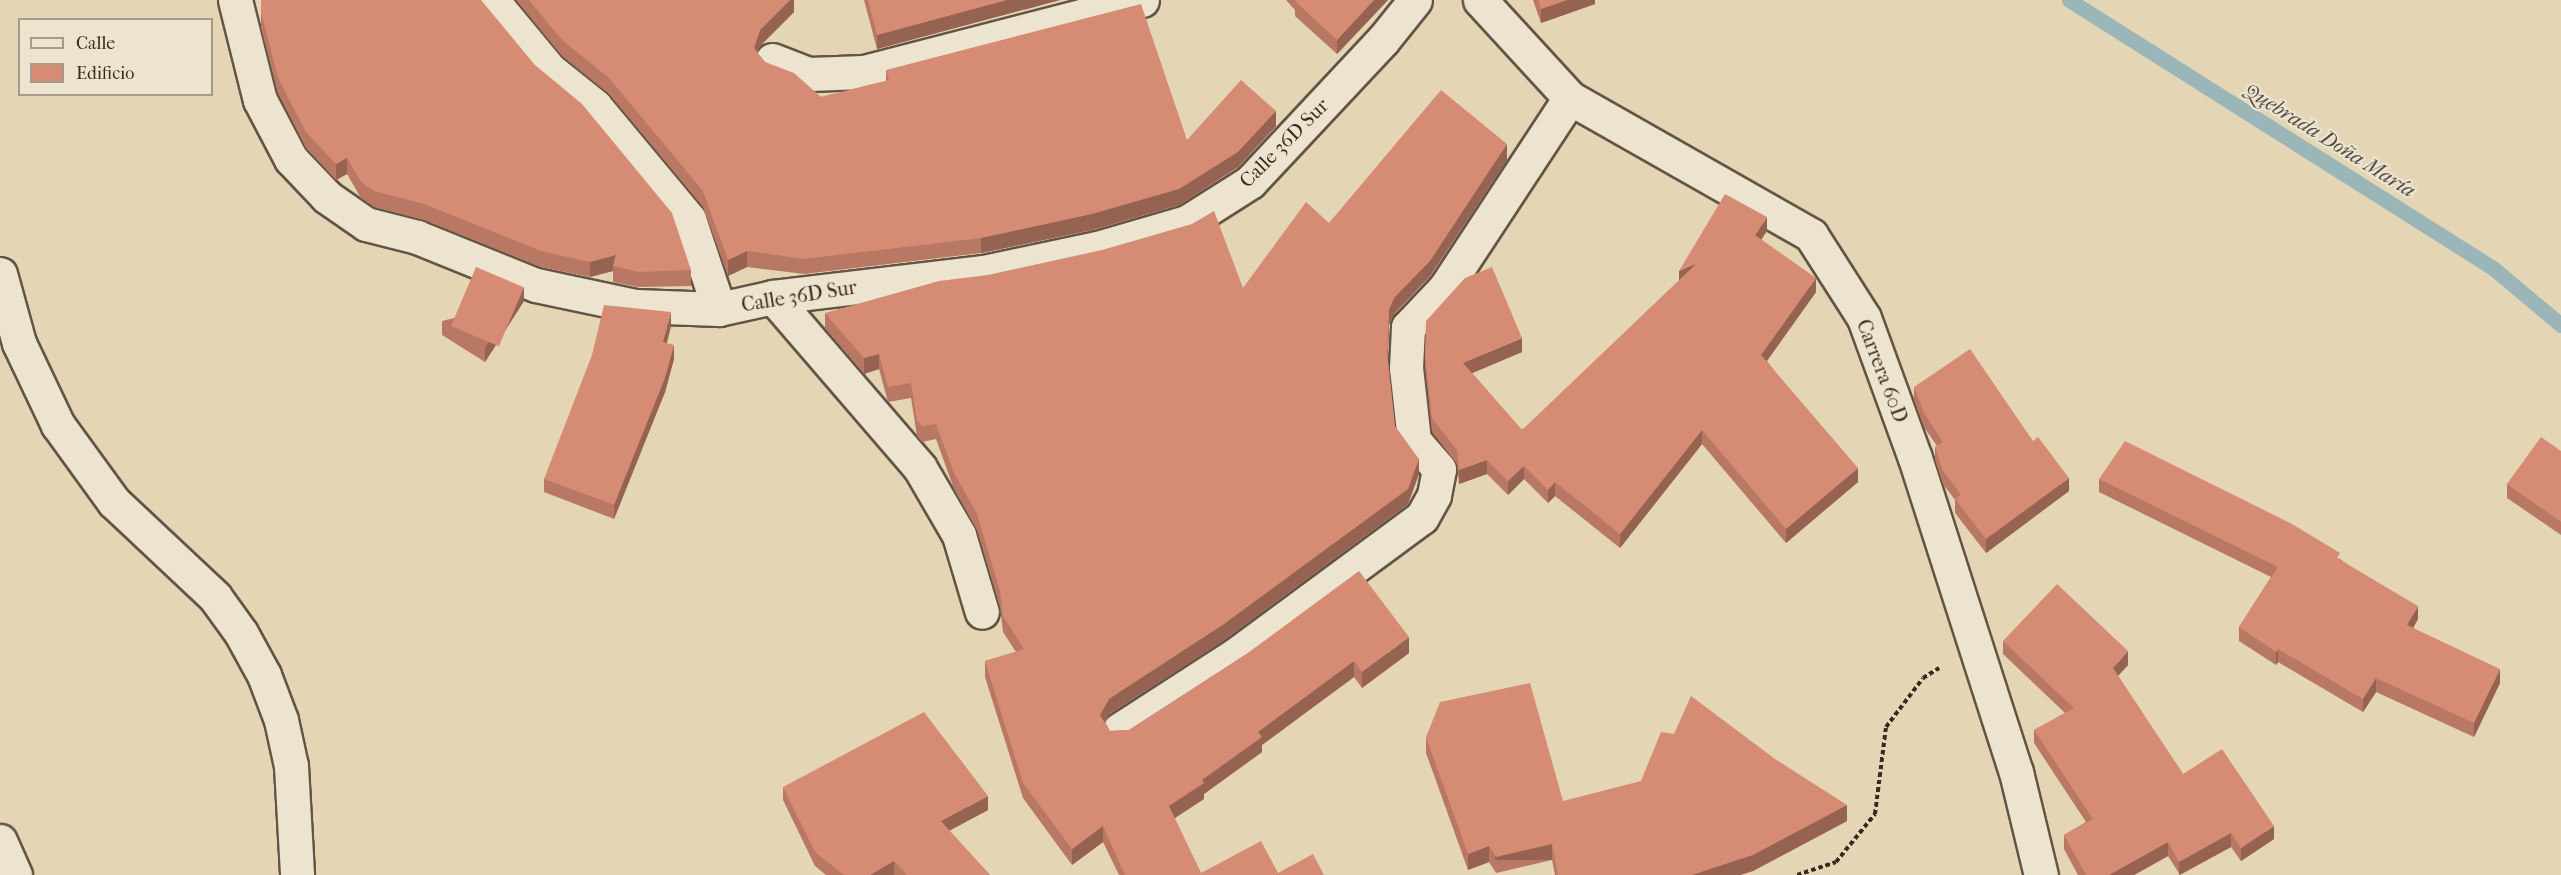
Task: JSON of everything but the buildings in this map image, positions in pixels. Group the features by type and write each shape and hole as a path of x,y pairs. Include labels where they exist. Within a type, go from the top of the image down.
{"street":[{"name":"Calle 36D Sur","path":"235,0 260,100 291,159 327,197 366,224 417,237 536,285 636,306 719,309 773,297 984,272 1097,248 1187,222 1250,183 1383,40 1415,0"},
{"path":"492,0 549,69 595,106 689,219 719,309"},
{"path":"772,60 809,74 864,72 1142,0"},
{"name":"Carrera 60D","path":"1480,0 1570,98 1811,235 1864,318 1915,458 1973,647 2016,772 2041,875"},
{"path":"1119,730 1235,656 1422,517 1434,495 1439,469 1414,440 1406,368 1408,327 1445,288 1570,98"},
{"path":"0,274 19,343 58,425 114,502 215,597 241,633 264,675 281,720 291,766 297,875"},
{"path":"773,297 920,468 959,535 982,612"},
{"path":"0,841 15,875"}],"path":[{"path":"1797,875 1836,862 1875,814 1886,727 1923,678 1973,647"}],"waterway":[{"name":"Quebrada Doña María","path":"2069,0 2493,268 2561,325"}]}
